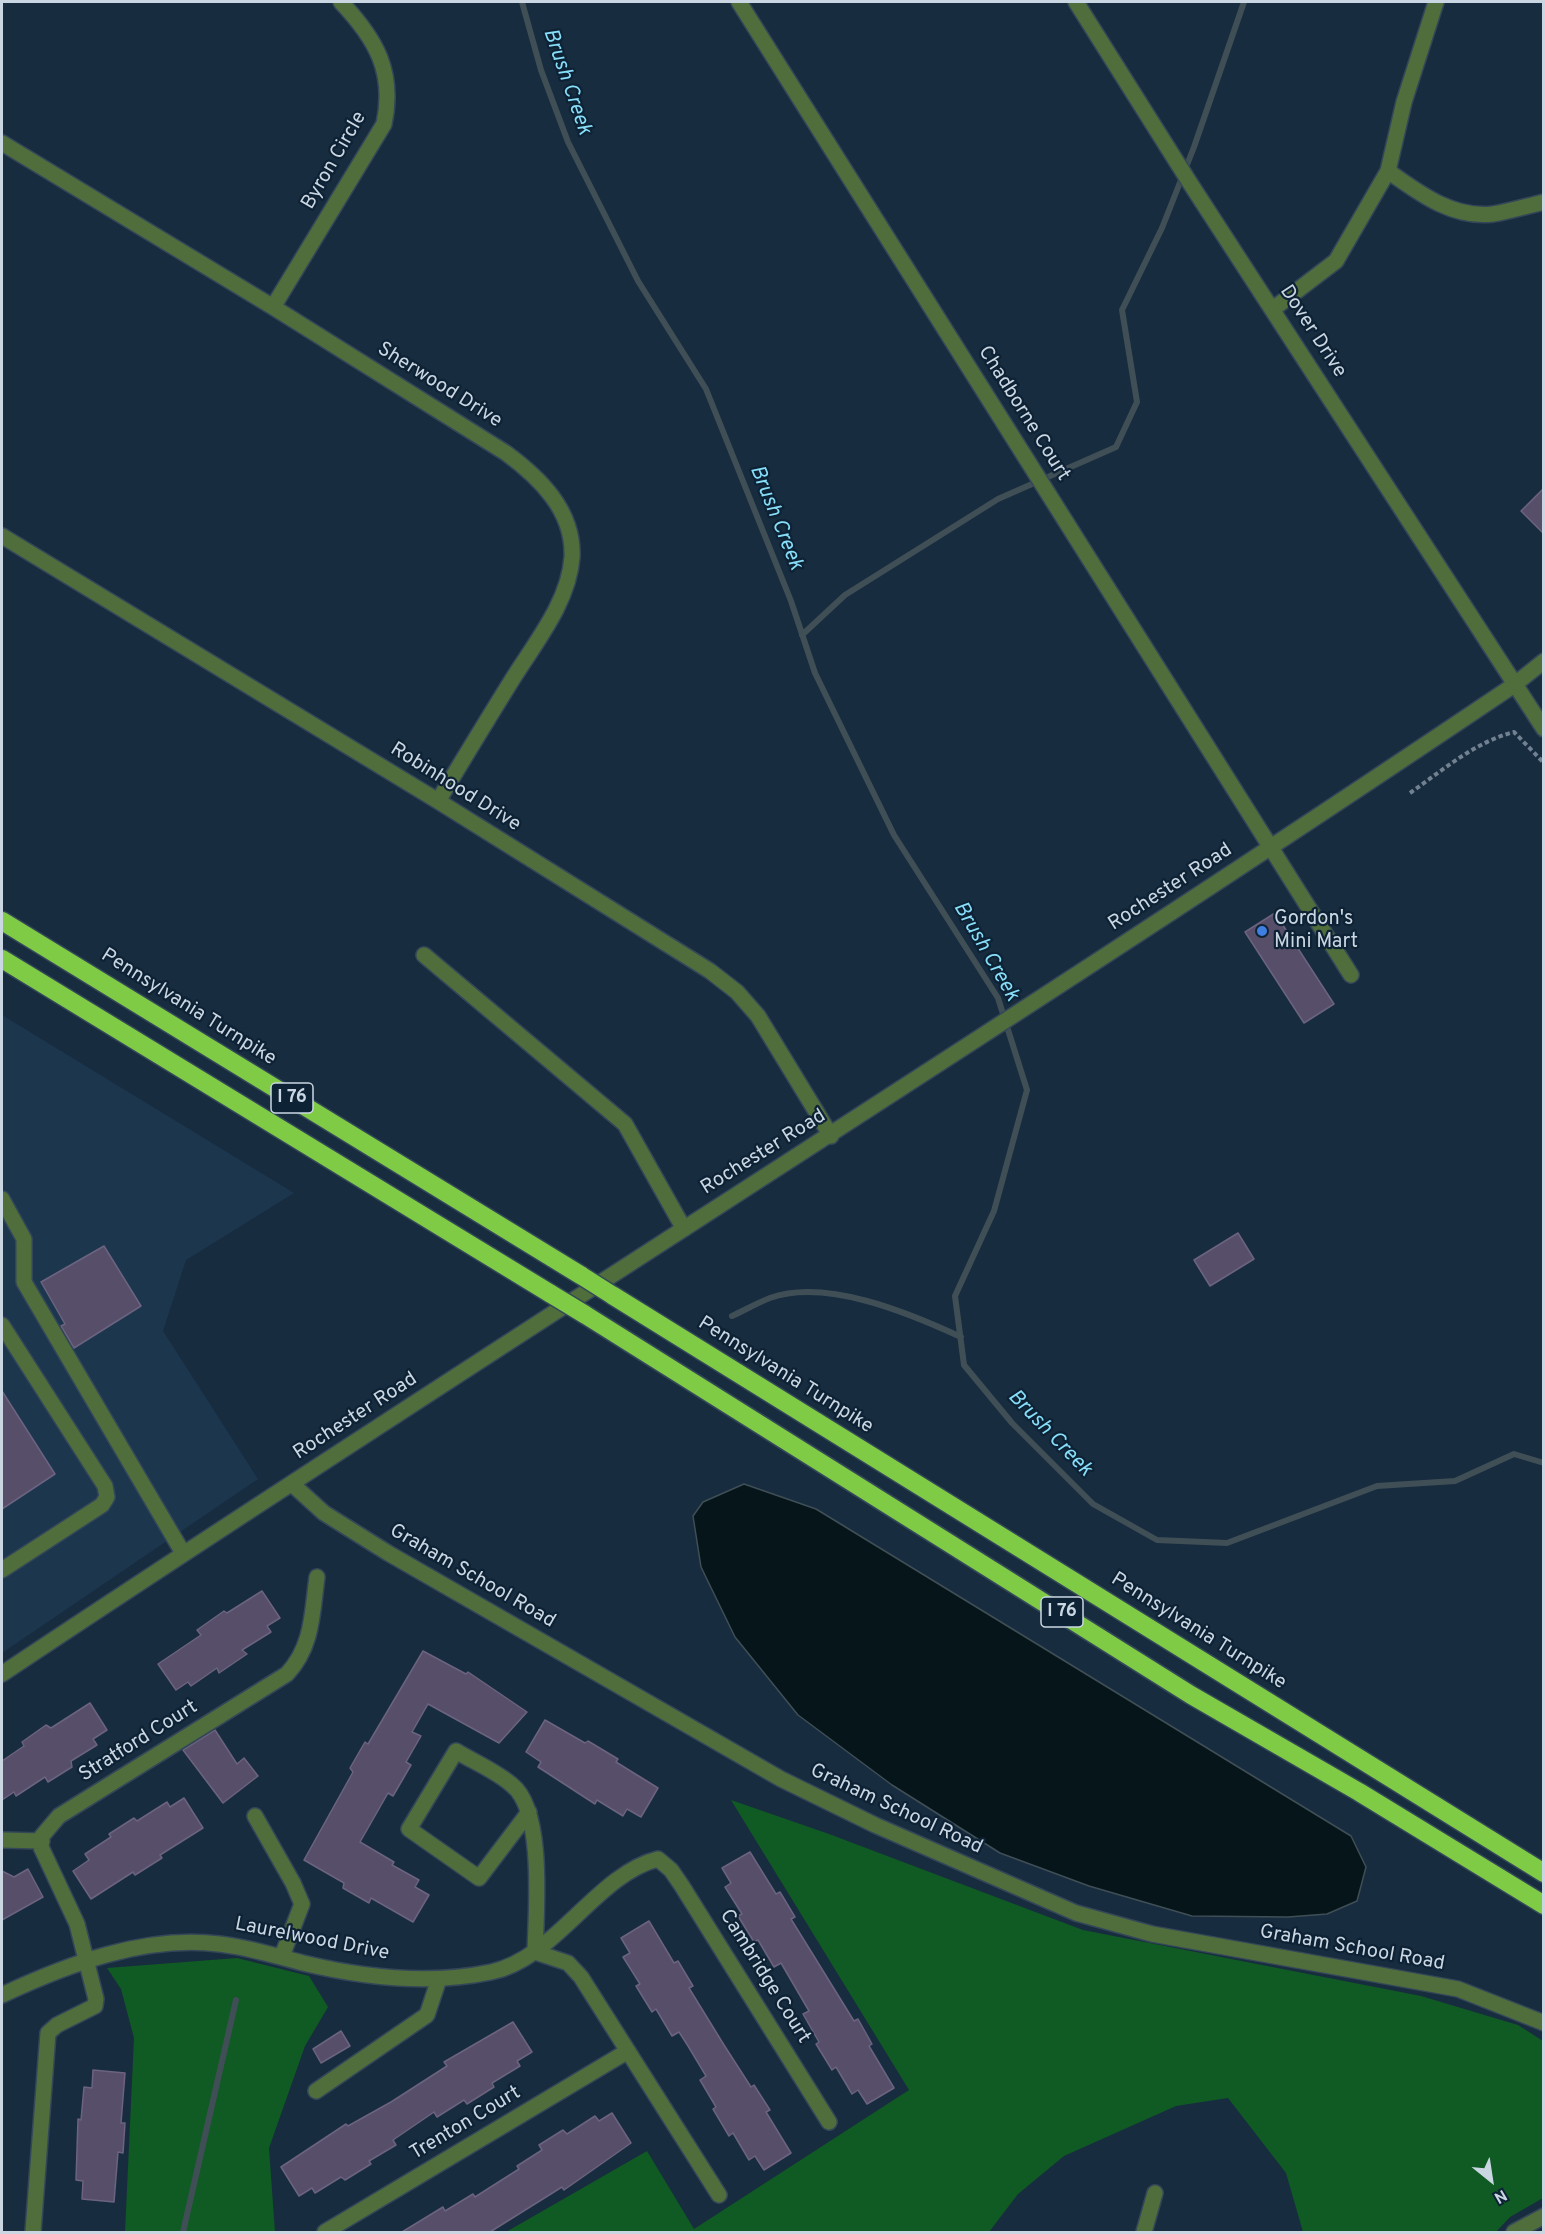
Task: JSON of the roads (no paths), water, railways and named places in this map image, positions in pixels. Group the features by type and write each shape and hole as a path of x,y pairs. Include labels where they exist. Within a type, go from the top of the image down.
{"highway":[{"name":"Pennsylvania Turnpike","path":"2,921 582,1276 1544,1873"},
{"name":"I 76","path":"2,959 584,1314 1191,1695 1359,1792 1544,1905"}],"street":[{"name":"Byron Circle","path":"273,307 384,124 388,103 388,82 383,64 362,24 341,2"},
{"name":"Chadborne Court","path":"739,2 1351,975"},
{"name":"Dover Drive","path":"1076,2 1544,729"},
{"path":"1273,309 1336,261 1388,171 1404,102 1436,2"},
{"name":"Sherwood Drive","path":"2,143 273,307 506,453 542,483 562,512 570,536 572,557 559,604 438,801"},
{"path":"1388,171 1436,204 1473,213 1492,214 1544,202"},
{"name":"Robinhood Drive","path":"2,536 438,801 710,971 737,992 758,1016 831,1136"},
{"name":"Rochester Road","path":"2,1674 183,1553 684,1228 831,1136 1024,1007 1272,849 1514,685 1544,661"},
{"path":"424,955 625,1124 684,1228"},
{"path":"2,1199 24,1239 24,1282 183,1553"},
{"path":"2,1324 105,1485 107,1497 102,1506 2,1570"},
{"name":"Graham School Road","path":"292,1484 324,1513 388,1553 781,1779 895,1834 1076,1913 1174,1938 1458,1989 1544,2023"},
{"name":"Stratford Court","path":"42,1841 49,1826 59,1816 287,1674 300,1659 306,1645 317,1577"},
{"path":"529,1812 479,1878 409,1829 456,1751 513,1785 524,1799 529,1812 538,1874 535,1952 568,1964 581,1977 719,2195"},
{"path":"255,1816 293,1883 302,1904 282,1956"},
{"path":"2,1840 42,1841 41,1847 76,1924 96,1999 95,2006 57,2025 48,2033 33,2232"},
{"name":"Laurelwood Drive","path":"2,1995 85,1960 149,1946 183,1942 219,1944 368,1976 439,1979 494,1972 535,1952 632,1870 658,1859"},
{"name":"Cambridge Court","path":"658,1859 671,1870 682,1886 829,2122"},
{"path":"316,2091 427,2015 439,1979"},
{"name":"Trenton Court","path":"325,2232 628,2051"},
{"path":"1144,2232 1155,2193"},
{"path":"1514,2232 1544,2216"}],"waterway":[{"name":"Brush Creek","path":"522,2 541,70 568,142 638,281 706,389 791,601 815,673 894,835 998,998 1027,1090 994,1211 955,1296 964,1365 1012,1423 1093,1504 1157,1540 1227,1543 1377,1486 1455,1481 1514,1454 1544,1463"},
{"path":"802,635 845,595 998,499 1116,447 1137,402 1122,310 1162,228 1194,147 1244,2"},
{"path":"732,1316 770,1298 792,1293 816,1292 867,1301 917,1318 961,1337"},
{"path":"183,2232 236,2000"}],"place":[{"name":"Gordon's Mini Mart","path":"1262,931"}]}
